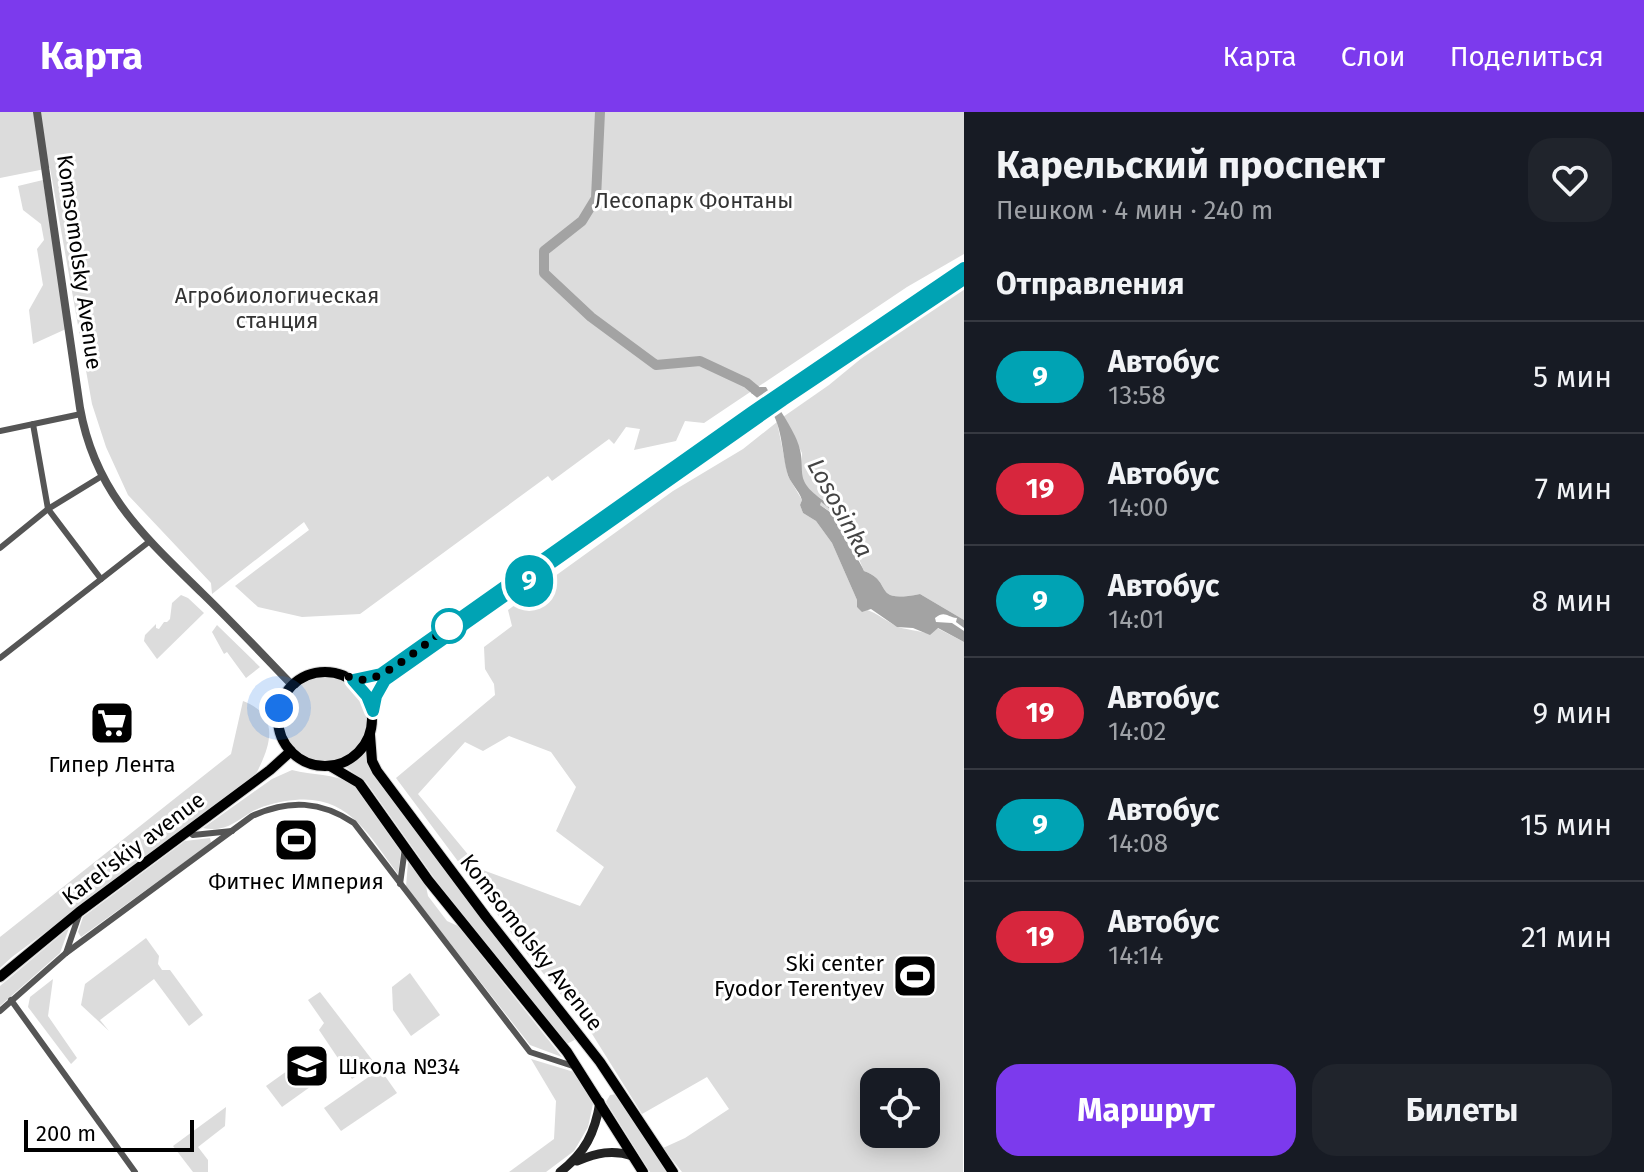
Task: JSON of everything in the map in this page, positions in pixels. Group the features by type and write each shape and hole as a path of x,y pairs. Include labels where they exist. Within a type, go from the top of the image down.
{"main road":[{"path":"373,711 367,696 353,680 341,674 321,672 305,676 292,685 279,708 278,727 291,751 313,765 330,766 352,757 363,748 370,735 376,696 385,680 964,268"},
{"path":"839,357 964,279"},
{"path":"353,680 381,674 553,559"},
{"name":"Komsomolsky Avenue","path":"370,735 372,761 397,798 620,1090 673,1172"},
{"name":"Karel'skiy avenue","path":"0,977 79,912 189,832 291,751"},
{"name":"Komsomolsky Avenue","path":"330,766 359,783 405,848 567,1052 643,1172"},
{"path":"378,810 380,801 388,796 397,798"},
{"path":"498,966 508,962 514,953"},
{"path":"567,1052 573,1044 584,1042"},
{"path":"574,1162 592,1136 605,1090 620,1090"},
{"path":"560,1172 595,1153 620,1152 633,1156"}],"street":[{"name":"Komsomolsky Avenue","path":"38,116 81,414 102,476 122,508 150,541 292,685"},
{"path":"0,431 81,414"},
{"path":"33,424 48,509 101,579"},
{"path":"0,548 48,509 102,476"},
{"path":"0,658 150,541"},
{"path":"0,643 7,652"},
{"path":"0,1011 66,953 252,816 276,807 304,804 328,808 354,823 530,1052 578,1067"},
{"path":"189,832 193,835 233,830"},
{"path":"400,884 405,848"},
{"path":"66,953 79,912"},
{"path":"11,1000 135,1172"}],"green space":[{"path":"0,112 964,112 964,254 907,287 704,423 685,421 676,441 634,450 640,429 626,427 614,444 609,439 552,481 548,476 360,614 302,617 258,607 235,586 309,530 304,522 212,594 211,583 128,495 106,447 92,404 50,168 0,178"},
{"path":"43,180 66,329 33,344 29,310 43,285 37,249 44,240 41,224 23,210 18,186"},
{"path":"964,284 964,620 920,594 888,594 879,581 864,571 859,559 848,548 848,538 834,514 820,502 829,504 811,492 802,481 802,453 783,417 829,385 908,320"},
{"path":"777,422 788,476 802,500 803,513 816,521 832,543 857,600 857,607 898,627 930,634 937,628 964,642 963,1172 682,1172 663,1148 685,1138 729,1109 707,1077 642,1114 589,1029 524,950 396,778 495,695 494,684 485,669 484,647 512,626 508,610 673,491 743,449","holes":["509,736 551,752 576,787 556,831 604,867 580,906 480,869 418,794 465,742 483,751"]},
{"path":"181,595 204,613 157,659 144,641 145,635 156,624 159,629 170,619 172,603"},
{"path":"217,625 260,667 246,678 227,652 224,654 212,632"},
{"path":"325,675 349,682 361,694 368,718 361,742 349,754 325,761 301,754 289,742 282,718 289,694 301,682"},
{"path":"243,701 255,707 268,724 268,743 255,776 0,968 0,937 231,754"},
{"path":"366,750 374,775 448,875 578,1038 567,1044 437,882 366,782 344,766"},
{"path":"292,770 352,783 401,852 398,874 356,821 330,804 314,800 273,804 224,827 203,828 272,779"},
{"path":"210,838 211,843 81,937 78,932 83,917 185,841"},
{"path":"408,862 447,921 458,926 562,1057 530,1045 406,887"},
{"path":"69,928 60,953 0,1006 0,986"},
{"path":"146,938 159,956 158,964 162,970 170,970 203,1015 189,1026 154,979 100,1020 109,1031 81,1005 85,984"},
{"path":"410,973 440,1015 411,1036 393,1010 392,987"},
{"path":"53,979 48,1016 77,1058 71,1064 28,1007 30,997"},
{"path":"320,992 373,1061 371,1066 352,1079 319,1030 324,1023 308,1000"},
{"path":"531,1059 574,1072 593,1104 588,1127 574,1151 546,1172 509,1172 554,1139 556,1101"},
{"path":"294,1066 310,1087 282,1107 266,1086"},
{"path":"380,1069 397,1093 341,1131 324,1108"},
{"path":"617,1094 666,1172 650,1172 606,1102 610,1095"},
{"path":"226,1107 225,1126 198,1147 208,1160 208,1172 193,1172 173,1146"}],"shaded area":[{"path":"766,387 795,436 800,448 804,480 816,495 829,504 829,508 821,502 820,505 840,519 846,539 864,571 879,581 888,594 920,594 964,620 964,628 956,622 957,618 944,614 935,618 936,622 952,623 964,631 964,642 938,628 930,635 913,628 897,627 871,609 862,612 857,607 857,600 832,543 816,521 803,513 801,496 787,472 775,417 751,393"}],"waterway":[{"name":"Lososinka","path":"600,112 596,198 582,221 544,251 544,273 591,317 656,365 700,361 747,383 765,398"}],"bus line":[{"name":"9","path":"964,268 752,412 381,674 353,680 367,696 373,711 376,696 385,680 783,400 964,279"}],"place":[{"name":"Гипер Лента","path":"112,723"},
{"name":"Фитнес Империя","path":"296,840"},
{"name":"Ski center Fyodor Terentyev","path":"915,976"},
{"name":"Школа №34","path":"307,1066"}],"route":[{"path":"279,708 292,685 305,676 332,672 353,680 376,677 449,626"}],"park label":[{"name":"Лесопарк Фонтаны","path":"694,200"},
{"name":"Агробиологическая станция","path":"277,308"}]}
